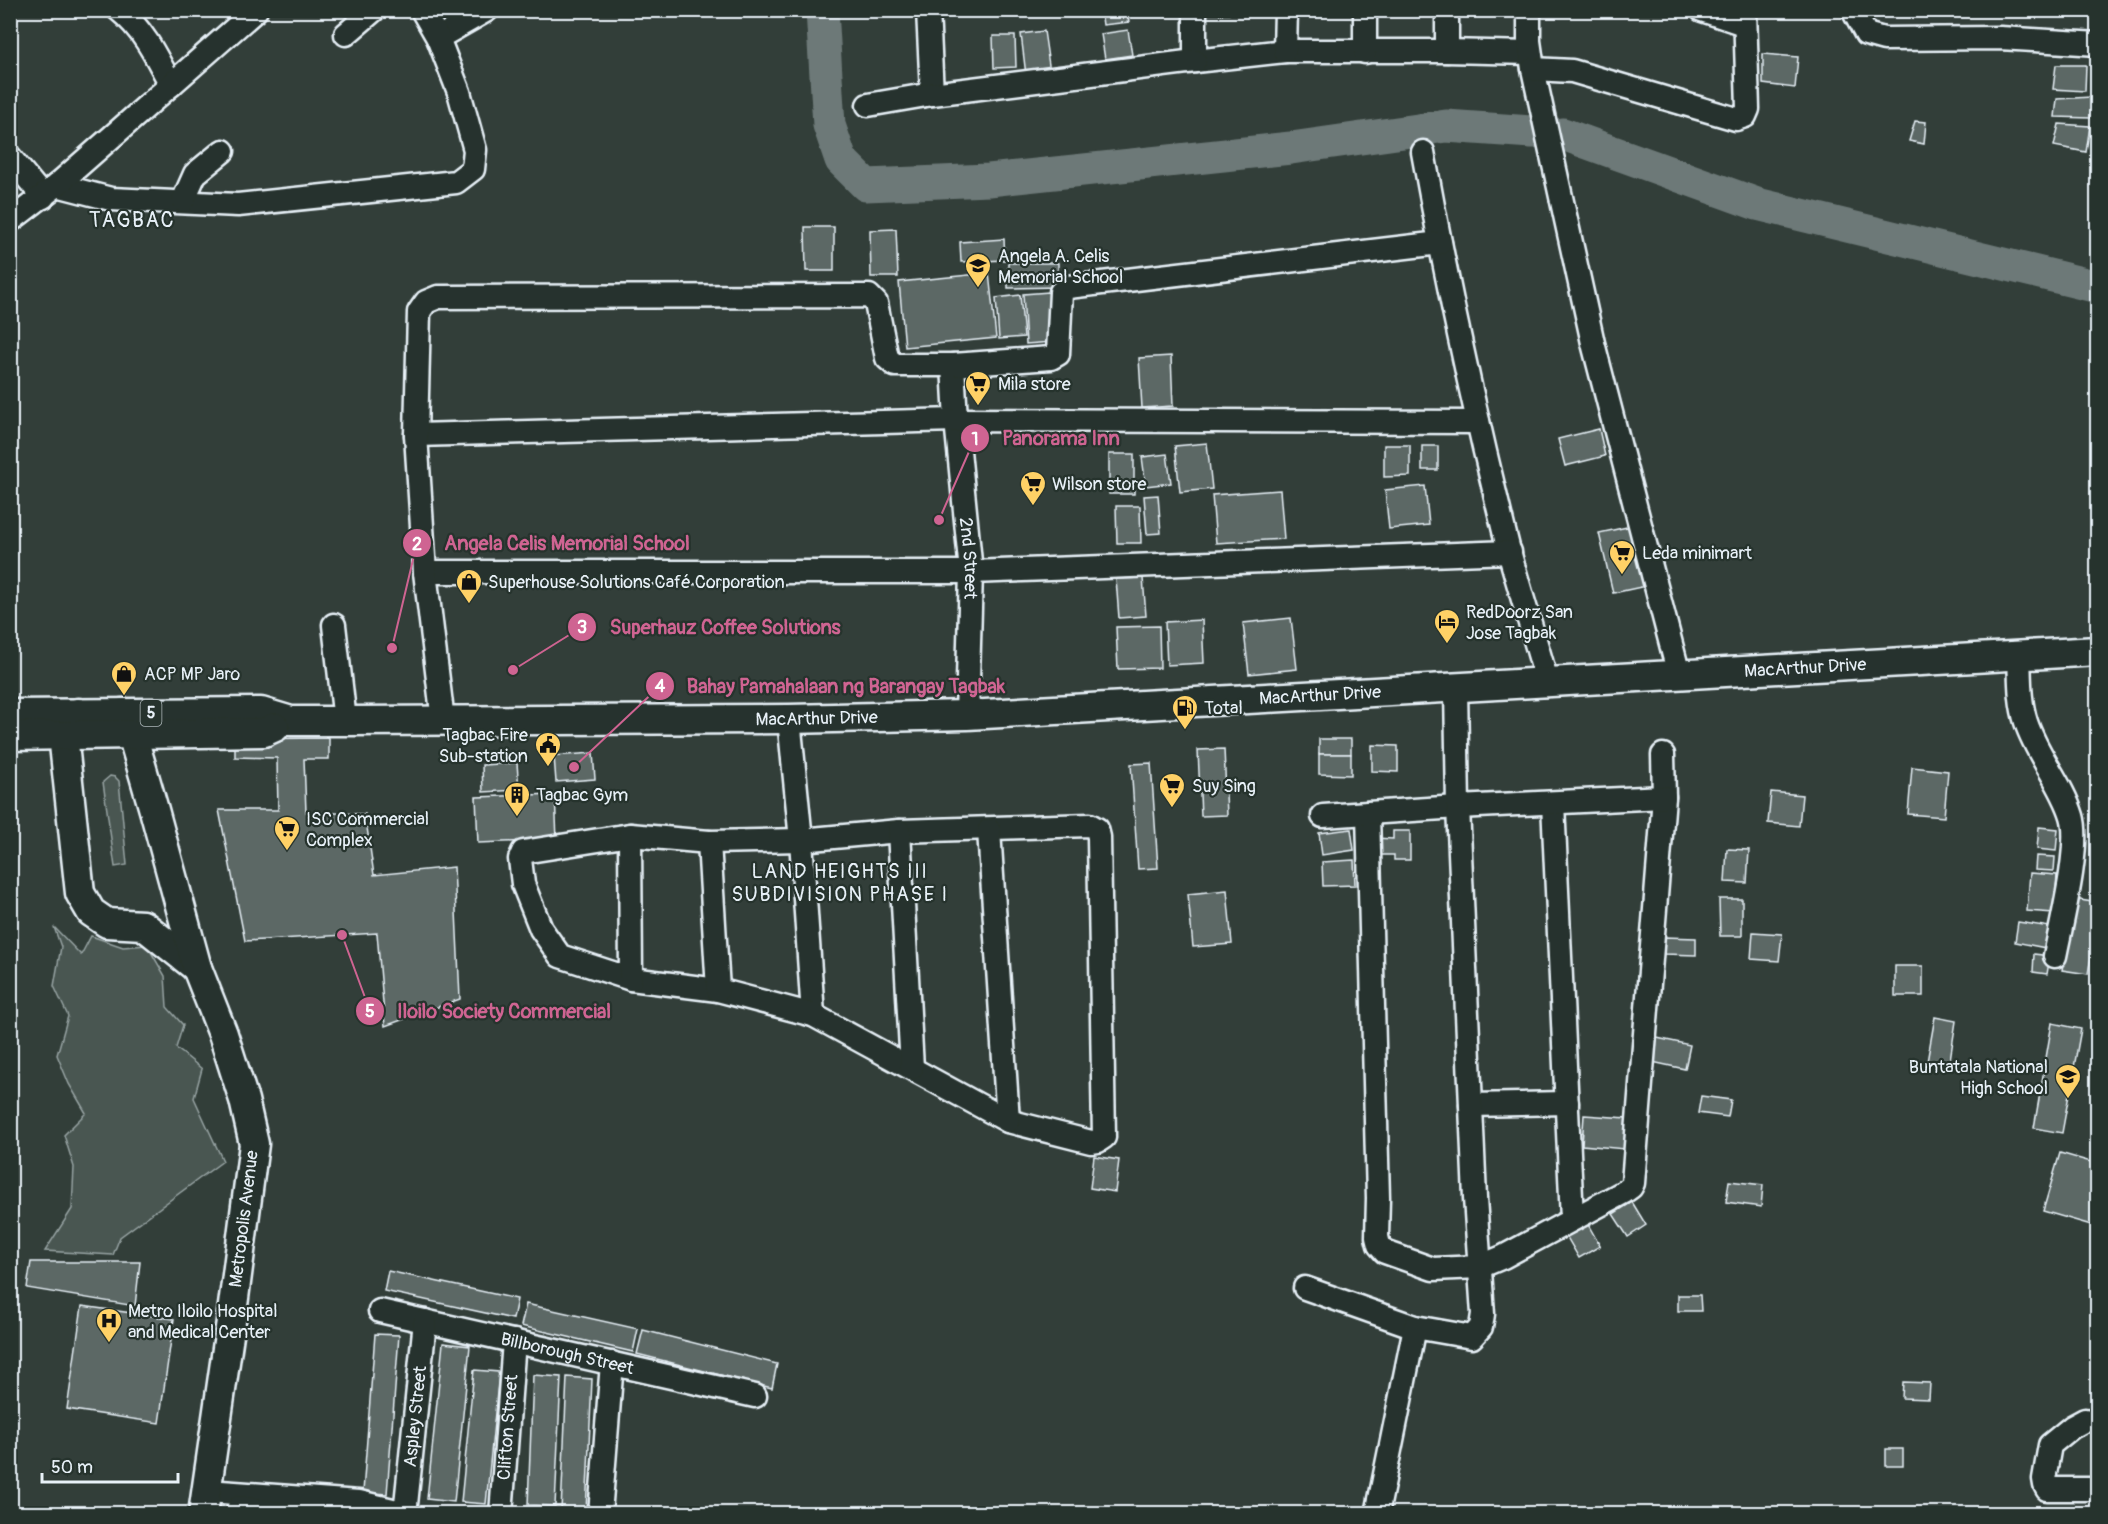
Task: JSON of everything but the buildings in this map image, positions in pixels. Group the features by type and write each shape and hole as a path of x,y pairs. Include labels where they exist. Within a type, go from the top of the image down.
{"main road":[{"name":"MacArthur Drive","path":"10,714 71,724 127,724 264,732 291,721 789,719 968,715 1107,705 1456,688 2097,651"},
{"name":"MacArthur Drive","path":"10,736 71,724"},
{"path":"71,724 80,893 91,912 107,923 143,925 161,914 178,895"},
{"name":"Metropolis Avenue","path":"127,724 178,895 196,968 234,1066 254,1144 205,1502"},
{"name":"Metropolis Avenue","path":"143,925 196,968"}],"street":[{"path":"10,221 50,191 256,10"},
{"path":"346,34 374,10"},
{"path":"10,157 50,191 111,199 183,201 238,206 456,182 473,169 475,150 459,92 438,38 422,10"},
{"path":"438,38 487,10"},
{"path":"928,10 932,94"},
{"path":"1195,10 1195,61"},
{"path":"1285,51 1286,10"},
{"path":"1365,10 1365,52"},
{"path":"1447,10 1448,51"},
{"path":"1529,10 1532,61 1593,343 1679,675"},
{"path":"868,105 932,94 1285,51 1448,51 1532,61 1736,119 1745,116 1748,109 1744,17 1702,10"},
{"path":"1853,10 1866,34 1884,39 2000,38 2097,44"},
{"path":"127,13 152,48 171,85"},
{"path":"183,201 195,174 223,151"},
{"path":"1423,152 1478,422 1510,552 1547,682"},
{"path":"442,721 425,572 416,435 419,312 426,302 438,297 868,296 876,303 887,358 890,362 953,365 1054,357 1058,354 1061,292 1068,287 1440,243"},
{"name":"2nd Street","path":"953,365 971,572 968,715"},
{"path":"416,435 956,420 1478,422"},
{"path":"425,572 971,572 1510,552"},
{"path":"333,625 345,722"},
{"path":"2019,654 2022,704 2026,722 2063,796 2072,816 2074,828 2071,870 2055,956"},
{"path":"1305,1288 1415,1327 1472,1337 1481,1327 1483,1314 1458,807 1456,688"},
{"path":"789,719 801,840 813,1015"},
{"path":"1368,813 1378,1198 1377,1237 1379,1245 1385,1252 1433,1269 1479,1267 1503,1257 1624,1192 1633,1183 1664,797 1663,755"},
{"path":"1323,816 1664,797"},
{"path":"1553,803 1572,1219"},
{"path":"1090,825 1097,829 1099,837 1104,1137 1091,1142 1008,1120 813,1015 718,990 631,979 560,956 541,929 523,884 520,859 523,852 630,835 709,842 801,840 899,831 989,830 1090,825"},
{"path":"989,830 1008,1120"},
{"path":"899,831 912,1068"},
{"path":"630,835 631,979"},
{"path":"709,842 718,990"},
{"path":"1471,1105 1567,1103"},
{"name":"Billborough Street","path":"381,1311 755,1396"},
{"name":"Aspley Street","path":"407,1513 425,1321"},
{"path":"1377,1514 1415,1327"},
{"name":"Clifton Street","path":"501,1514 514,1341"},
{"path":"600,1514 612,1363"},
{"path":"2085,1420 2072,1427 2050,1445 2044,1485 2048,1489 2056,1490 2097,1490"},
{"path":"205,1502 359,1502 407,1513"},
{"path":"205,1502 285,1514"}],"shaded area":[{"path":"110,776 119,781 127,865 115,867 103,782"},
{"path":"54,927 81,955 91,936 123,947 147,945 165,976 167,1007 183,1025 176,1048 202,1069 194,1098 223,1161 120,1237 113,1255 45,1251 72,1209 74,1167 64,1135 86,1113 69,1084 57,1055 68,1016 54,986 61,947"}],"waterway":[{"path":"822,10 829,125 841,160 866,185 989,180 1291,148 1446,126 1532,132"},
{"path":"1563,134 1757,204 2098,287"}],"place":[{"name":"Angela A. Celis Memorial School","path":"978,289"},
{"name":"Mila store","path":"978,407"},
{"name":"Wilson store","path":"1033,507"},
{"name":"Panorama Inn","path":"939,520"},
{"name":"Leda minimart","path":"1622,576"},
{"name":"Superhouse Solutions Café Corporation","path":"469,605"},
{"name":"RedDoorz San Jose Tagbak","path":"1447,645"},
{"name":"Angela Celis Memorial School","path":"392,648"},
{"name":"Superhauz Coffee Solutions","path":"513,670"},
{"name":"ACP MP Jaro","path":"124,697"},
{"name":"Total","path":"1185,731"},
{"name":"Bahay Pamahalaan ng Barangay Tagbak","path":"574,767"},
{"name":"Tagbac Fire Sub-station","path":"548,768"},
{"name":"Suy Sing","path":"1172,809"},
{"name":"Tagbac Gym","path":"517,818"},
{"name":"ISC Commercial Complex","path":"287,852"},
{"name":"Iloilo Society Commercial","path":"342,935"},
{"name":"Buntatala National High School","path":"2068,1100"},
{"name":"Metro Iloilo Hospital and Medical Center","path":"109,1344"}],"district":[{"name":"TAGBAC","path":"132,220"},
{"name":"LAND HEIGHTS III SUBDIVISION PHASE I","path":"840,882"}]}
